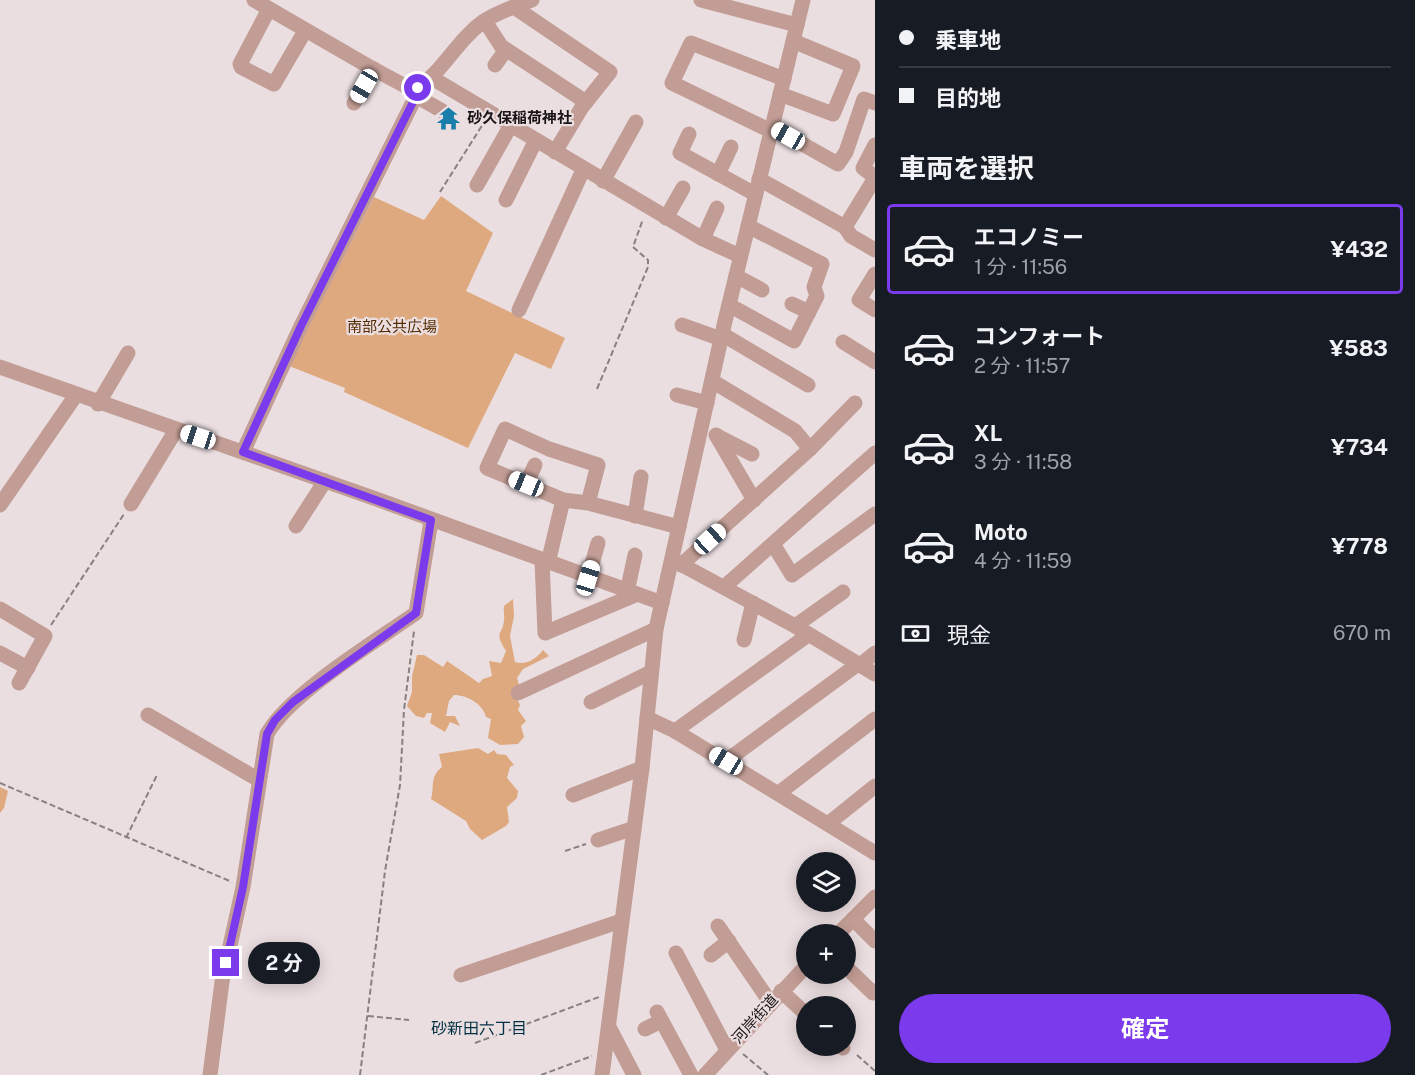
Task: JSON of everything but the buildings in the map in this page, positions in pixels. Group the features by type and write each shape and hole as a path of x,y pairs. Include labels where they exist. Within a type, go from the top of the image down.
{"street":[{"path":"254,0 417,92 444,112"},
{"path":"243,452 301,326 417,92 468,36 485,21 532,0"},
{"path":"701,0 797,25"},
{"path":"602,1075 642,768 656,629 662,603 677,563 679,527 706,404 802,0"},
{"path":"514,7 609,70 601,87 586,102 555,152"},
{"path":"269,9 240,64 241,67 274,84 305,30"},
{"path":"485,21 506,50 586,102"},
{"path":"793,41 853,66 833,114 782,86 691,43 672,82 838,164 846,152 864,99 875,103"},
{"path":"495,65 506,50"},
{"path":"354,103 374,69"},
{"path":"432,78 666,218 740,256"},
{"path":"603,181 636,122"},
{"path":"477,185 511,125"},
{"path":"689,134 680,153 718,174 757,187 845,227 851,236 875,250"},
{"path":"506,200 536,140"},
{"path":"845,227 875,177 863,168 875,145"},
{"path":"718,174 731,147"},
{"path":"519,310 584,170"},
{"path":"666,218 682,188"},
{"path":"703,239 717,208"},
{"path":"729,305 794,341 817,296 814,287 822,264 748,226"},
{"path":"875,274 859,300 875,310"},
{"path":"736,276 762,290"},
{"path":"792,304 809,312"},
{"path":"682,325 722,336 808,384"},
{"path":"843,342 875,362"},
{"path":"98,404 128,353"},
{"path":"0,367 98,404 243,452 662,603"},
{"path":"712,381 795,431 810,449"},
{"path":"0,505 76,395"},
{"path":"677,396 706,404"},
{"path":"677,563 754,500 855,404"},
{"path":"701,427 752,454"},
{"path":"588,503 598,465 549,449 506,429 488,468 563,500 588,503 679,527"},
{"path":"130,504 176,430"},
{"path":"716,435 754,500"},
{"path":"724,587 875,453"},
{"path":"526,484 535,465"},
{"path":"635,516 641,477"},
{"path":"296,526 325,481"},
{"path":"563,500 545,562 545,633 631,593"},
{"path":"773,544 792,575 875,514"},
{"path":"210,1075 222,982 243,887 267,734 275,720 293,702 416,613 431,520"},
{"path":"588,578 598,543"},
{"path":"631,593 635,555"},
{"path":"677,563 753,603 875,674"},
{"path":"675,730 802,631 843,592"},
{"path":"744,640 753,603"},
{"path":"0,609 45,636 20,683"},
{"path":"518,693 656,629"},
{"path":"0,653 28,668"},
{"path":"726,761 875,653"},
{"path":"591,702 651,672"},
{"path":"148,715 259,780"},
{"path":"647,718 675,730 875,853"},
{"path":"778,793 875,719"},
{"path":"573,795 642,768"},
{"path":"829,823 875,786"},
{"path":"598,840 634,828"},
{"path":"848,924 873,903"},
{"path":"853,919 875,941"},
{"path":"462,975 621,921"},
{"path":"718,926 775,996 796,1008"},
{"path":"711,955 729,941"},
{"path":"676,953 729,1047"},
{"name":"河岸街道","path":"705,1075 796,976"},
{"path":"856,977 873,993 875,991"},
{"path":"645,1029 659,1016 691,1075"},
{"path":"609,1027 634,1075"}],"path":[{"path":"440,192 490,113"},
{"path":"597,389 648,267 648,260 633,247 648,207"},
{"path":"45,636 130,504"},
{"path":"360,1075 385,871 400,785 405,710 416,613"},
{"path":"126,838 157,775"},
{"path":"0,783 243,887"},
{"path":"566,851 598,840"},
{"path":"475,1043 614,992"},
{"path":"368,1016 409,1020"},
{"path":"729,1047 768,1075"},
{"path":"541,1075 606,1051"},
{"path":"857,1055 875,1071"}],"green space":[{"name":"南部公共広場","path":"441,196 493,233 466,291 565,338 551,369 515,353 468,448 344,392 345,388 289,366 374,197 424,220"},
{"path":"513,599 514,616 510,636 515,662 523,663 531,660 543,650 549,656 523,669 517,678 520,688 516,697 520,705 518,710 526,721 521,726 524,737 518,744 500,745 488,738 491,719 486,717 482,708 474,701 459,695 454,695 449,701 446,716 455,716 460,726 450,722 445,732 430,723 432,713 427,713 424,718 416,716 407,706 412,692 412,676 417,655 424,655 443,667 447,661 479,683 492,676 489,661 501,663 506,651 499,636 503,625 504,606"},
{"path":"478,748 488,754 494,750 497,754 506,755 514,765 510,767 507,778 518,791 517,798 507,807 509,822 482,840 470,829 466,821 431,799 435,775 442,767 439,754"},
{"path":"0,787 8,791 4,808 0,813"}],"place":[{"name":"砂久保稲荷神社","path":"449,118"}],"district":[{"name":"砂新田六丁目","path":"479,1028"}],"route":[{"path":"226,963 243,887 267,734 275,720 293,702 416,613 431,520 243,452 301,326 418,88"}]}
